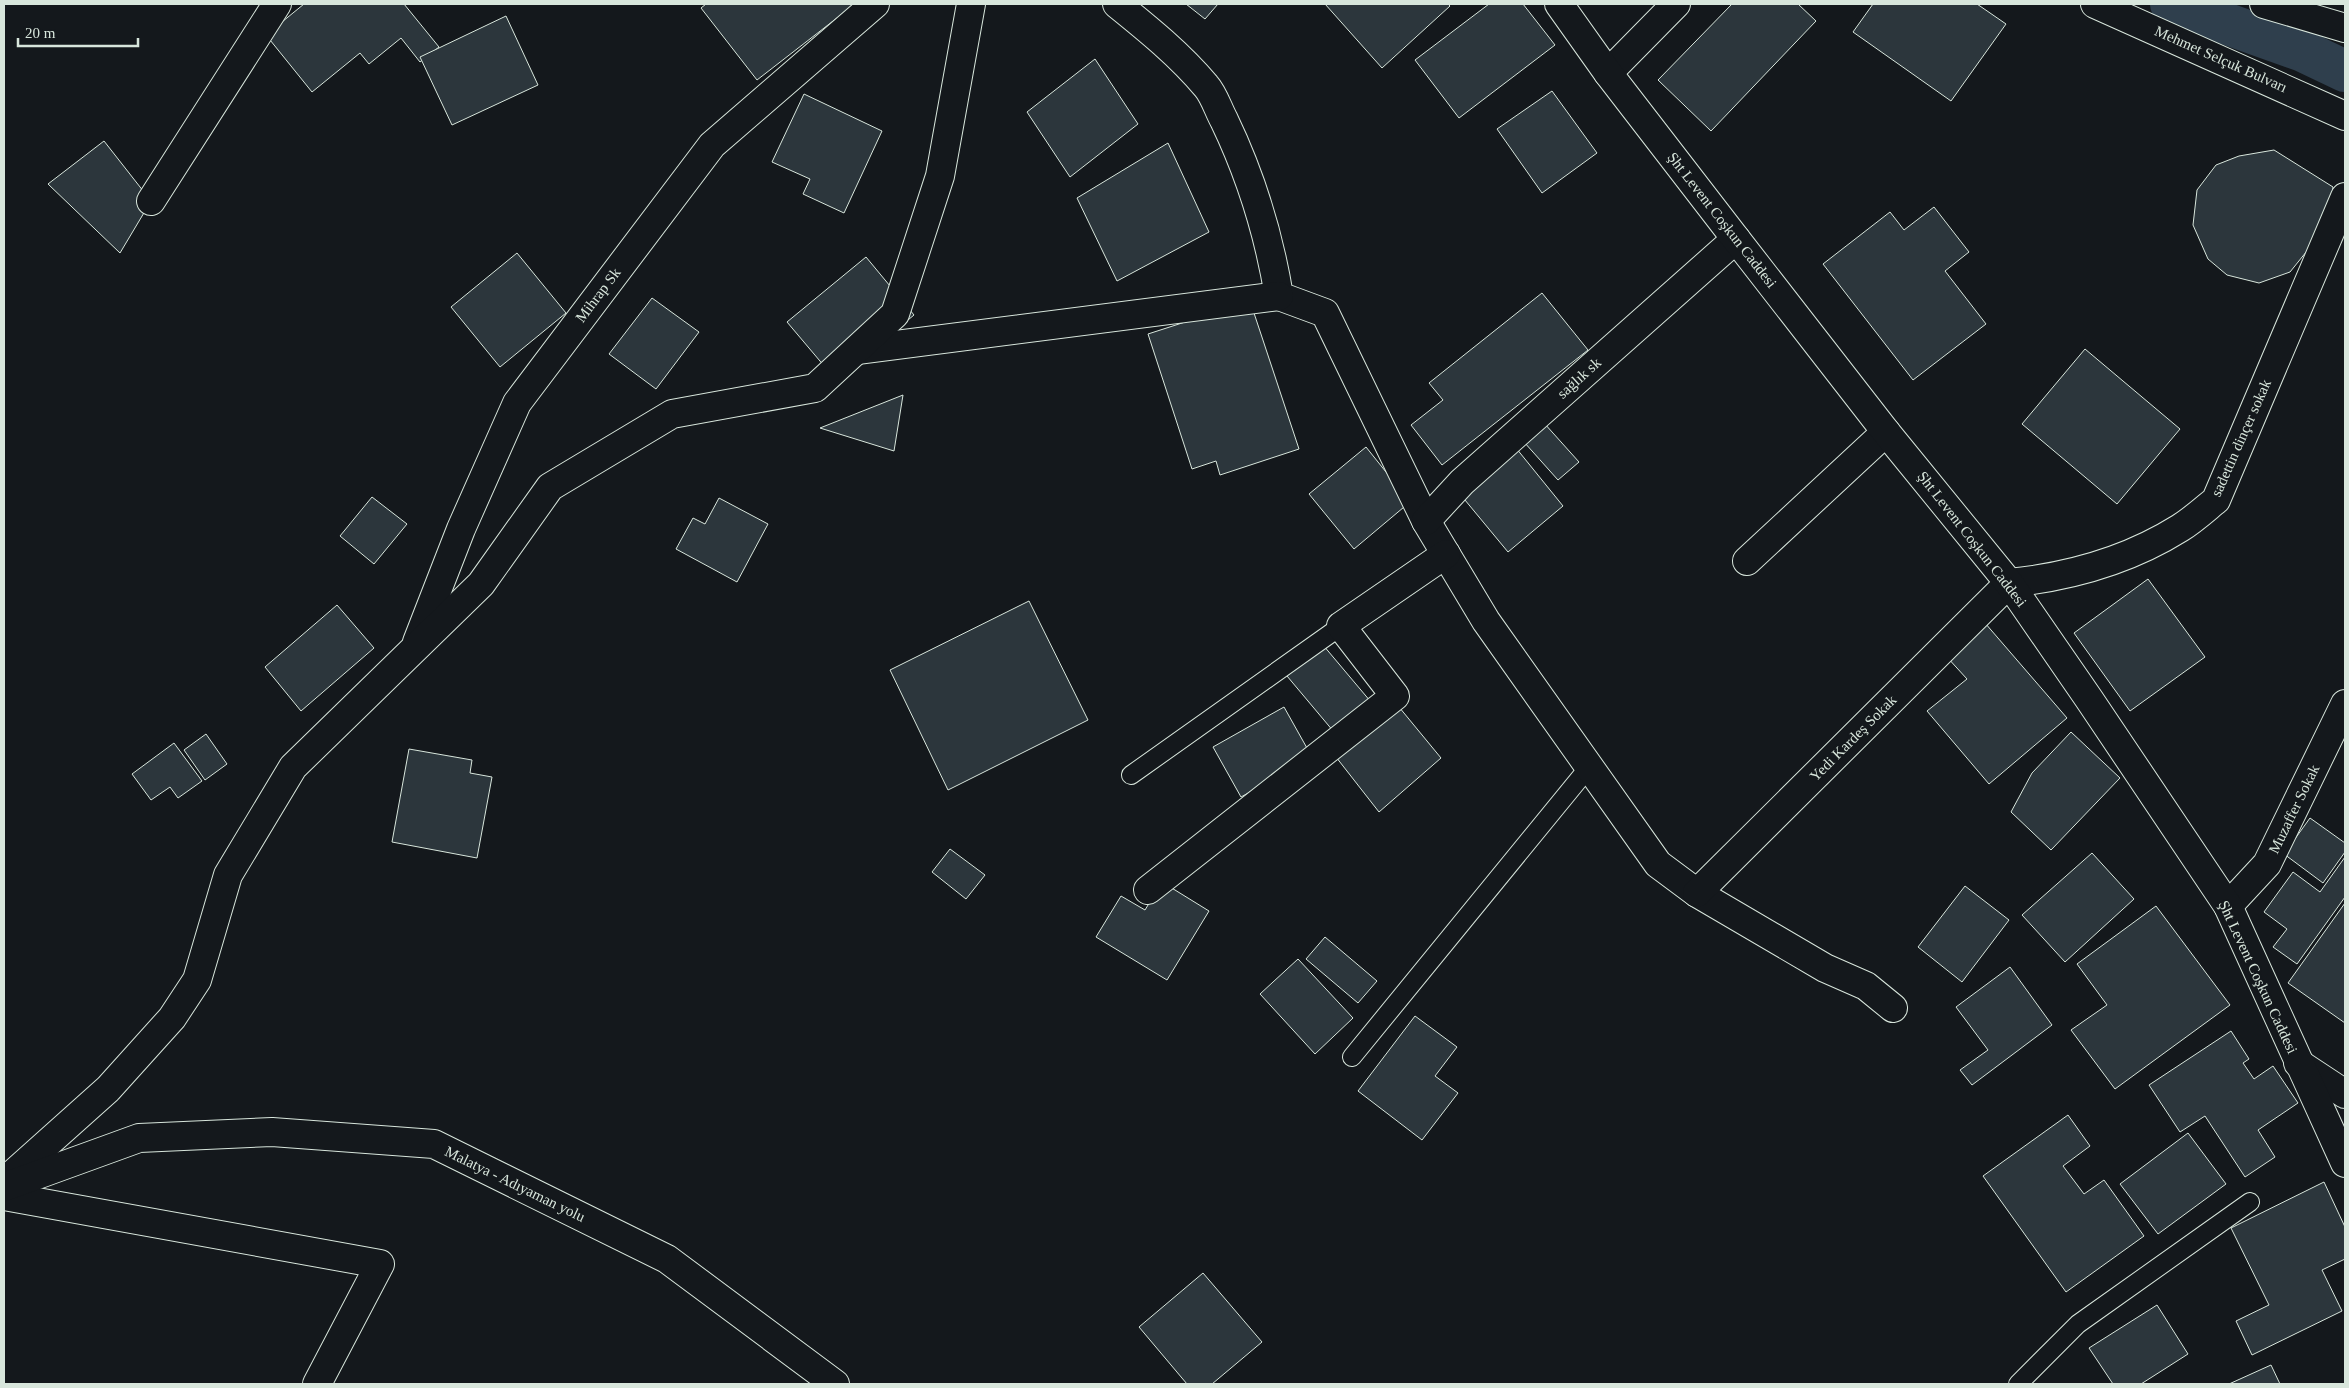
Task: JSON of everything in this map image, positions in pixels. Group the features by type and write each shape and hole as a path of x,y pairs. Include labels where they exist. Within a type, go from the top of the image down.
{"street":[{"path":"151,201 277,4"},
{"name":"Mihrap Sk","path":"413,651 461,529 517,403 712,145 875,4"},
{"path":"4,1182 108,1089 172,1018 197,980 228,876 293,767 481,584 550,487 672,414 815,388 896,314 940,176 971,4"},
{"path":"1117,4 1158,37 1208,88 1234,141 1254,193 1271,246 1279,296"},
{"name":"Şht Levent Coşkun Caddesi","path":"1559,4 1608,73 1736,239 1886,432 2009,583 2228,906 2298,1063 2345,1094"},
{"path":"1608,73 1676,4"},
{"name":"Mehmet Selçuk Bulvarı","path":"2095,4 2345,116"},
{"path":"2264,4 2345,28"},
{"name":"sadettin dinçer sokak","path":"2009,583 2047,579 2087,569 2140,548 2180,528 2216,500 2345,197"},
{"name":"sağlık sk","path":"1426,521 1462,482 1736,239"},
{"path":"857,350 1279,296 1325,313 1426,521 1486,621 1658,864 1698,893 1825,968 1866,986 1893,1008"},
{"path":"1747,561 1886,432"},
{"path":"1148,890 1395,696 1341,626 1446,554"},
{"name":"Yedi Kardeş Sokak","path":"1698,893 2009,583"},
{"name":"Muzaffer Sokak","path":"2228,906 2267,864 2345,704"},
{"path":"2298,1063 2345,1163"},
{"name":"Malatya - Adıyaman yolu","path":"4,1187 139,1138 272,1132 434,1144 667,1259 835,1384"},
{"path":"4,1196 380,1264 317,1384"}],"lane":[{"path":"1131,775 1341,626"},
{"path":"1352,1057 1589,767"},
{"path":"2018,1384 2078,1324 2250,1202"}],"building":[{"path":"304,4 404,4 439,47 420,62 401,38 369,64 360,53 312,92 266,35"},
{"path":"706,4 855,4 757,80 701,8"},
{"path":"1186,4 1218,4 1205,19"},
{"path":"1325,4 1448,4 1450,6 1382,68"},
{"path":"1489,4 1523,4 1555,45 1459,118 1415,60"},
{"path":"1732,4 1798,4 1816,21 1711,131 1658,80"},
{"path":"1873,4 1977,4 2006,24 1951,101 1853,32"},
{"path":"506,16 538,85 452,125 420,57"},
{"path":"1095,59 1138,124 1070,177 1027,112"},
{"path":"1552,91 1597,153 1542,193 1497,129"},
{"path":"804,94 882,131 844,213 803,194 810,179 772,162"},
{"path":"104,141 151,201 120,253 48,184"},
{"path":"1168,143 1209,232 1117,281 1077,198"},
{"path":"2274,150 2333,187 2330,215 2315,241 2290,272 2259,283 2227,275 2208,259 2193,225 2197,190 2216,165 2239,156"},
{"path":"1934,207 1969,252 1945,271 1986,324 1913,380 1823,264 1890,212 1904,230"},
{"path":"517,253 566,313 500,367 451,307"},
{"path":"866,257 914,315 836,380 787,322"},
{"path":"1542,293 1588,350 1442,465 1411,425 1443,400 1429,383"},
{"path":"652,298 699,332 656,389 609,354"},
{"path":"1250,301 1299,449 1220,475 1216,461 1192,469 1148,334"},
{"path":"2085,349 2180,429 2117,504 2022,424"},
{"path":"903,395 894,451 820,428"},
{"path":"1544,423 1579,462 1558,480 1524,442"},
{"path":"1366,447 1410,502 1354,549 1309,494"},
{"path":"1516,448 1563,506 1508,552 1460,494"},
{"path":"372,497 407,524 374,564 340,536"},
{"path":"719,498 768,524 737,582 676,549 693,518 705,524"},
{"path":"2148,579 2205,657 2130,711 2074,633"},
{"path":"1029,601 1088,720 948,790 890,670"},
{"path":"337,605 374,648 301,711 265,667"},
{"path":"1985,623 2067,718 1989,784 1927,711 1967,679 1946,656"},
{"path":"1323,645 1371,702 1334,732 1287,676"},
{"path":"1284,707 1312,757 1241,797 1213,747"},
{"path":"1399,707 1441,758 1379,812 1336,757"},
{"path":"2071,732 2120,778 2051,850 2011,812 2032,773"},
{"path":"206,734 227,764 205,780 184,750"},
{"path":"174,743 202,781 178,798 170,787 151,800 132,774"},
{"path":"409,749 472,760 470,773 492,777 477,858 392,842"},
{"path":"2310,818 2345,843 2345,852 2323,883 2284,854"},
{"path":"950,849 985,875 966,899 932,872"},
{"path":"2092,853 2134,899 2065,962 2022,915"},
{"path":"2345,857 2345,897 2297,964 2273,947 2287,929 2264,912 2293,872 2320,892"},
{"path":"1162,882 1209,911 1167,980 1096,937 1121,896 1145,910"},
{"path":"1965,886 2009,920 1962,982 1918,947"},
{"path":"2345,903 2345,1023 2288,983"},
{"path":"2156,906 2230,1005 2115,1089 2071,1030 2107,1005 2077,964"},
{"path":"1325,937 1377,981 1358,1003 1306,959"},
{"path":"1298,959 1353,1018 1315,1054 1260,994"},
{"path":"2010,967 2052,1025 1972,1085 1960,1070 1988,1050 1956,1007"},
{"path":"1415,1016 1457,1047 1435,1076 1458,1093 1422,1140 1358,1091"},
{"path":"2231,1031 2249,1059 2243,1063 2254,1079 2273,1066 2298,1103 2258,1130 2275,1157 2245,1177 2205,1116 2180,1132 2149,1085"},
{"path":"2068,1115 2090,1146 2063,1166 2084,1194 2104,1180 2144,1236 2066,1292 1983,1176"},
{"path":"2188,1133 2226,1184 2158,1234 2120,1184"},
{"path":"2324,1182 2345,1227 2345,1259 2322,1270 2342,1311 2252,1355 2236,1321 2269,1305 2231,1228"},
{"path":"1203,1273 1262,1342 1212,1384 1187,1384 1139,1327"},
{"path":"2157,1305 2188,1354 2141,1384 2113,1384 2089,1348"},
{"path":"2271,1365 2280,1384 2229,1384"}],"waterway":[{"path":"2171,4 2303,51 2345,71"}]}
